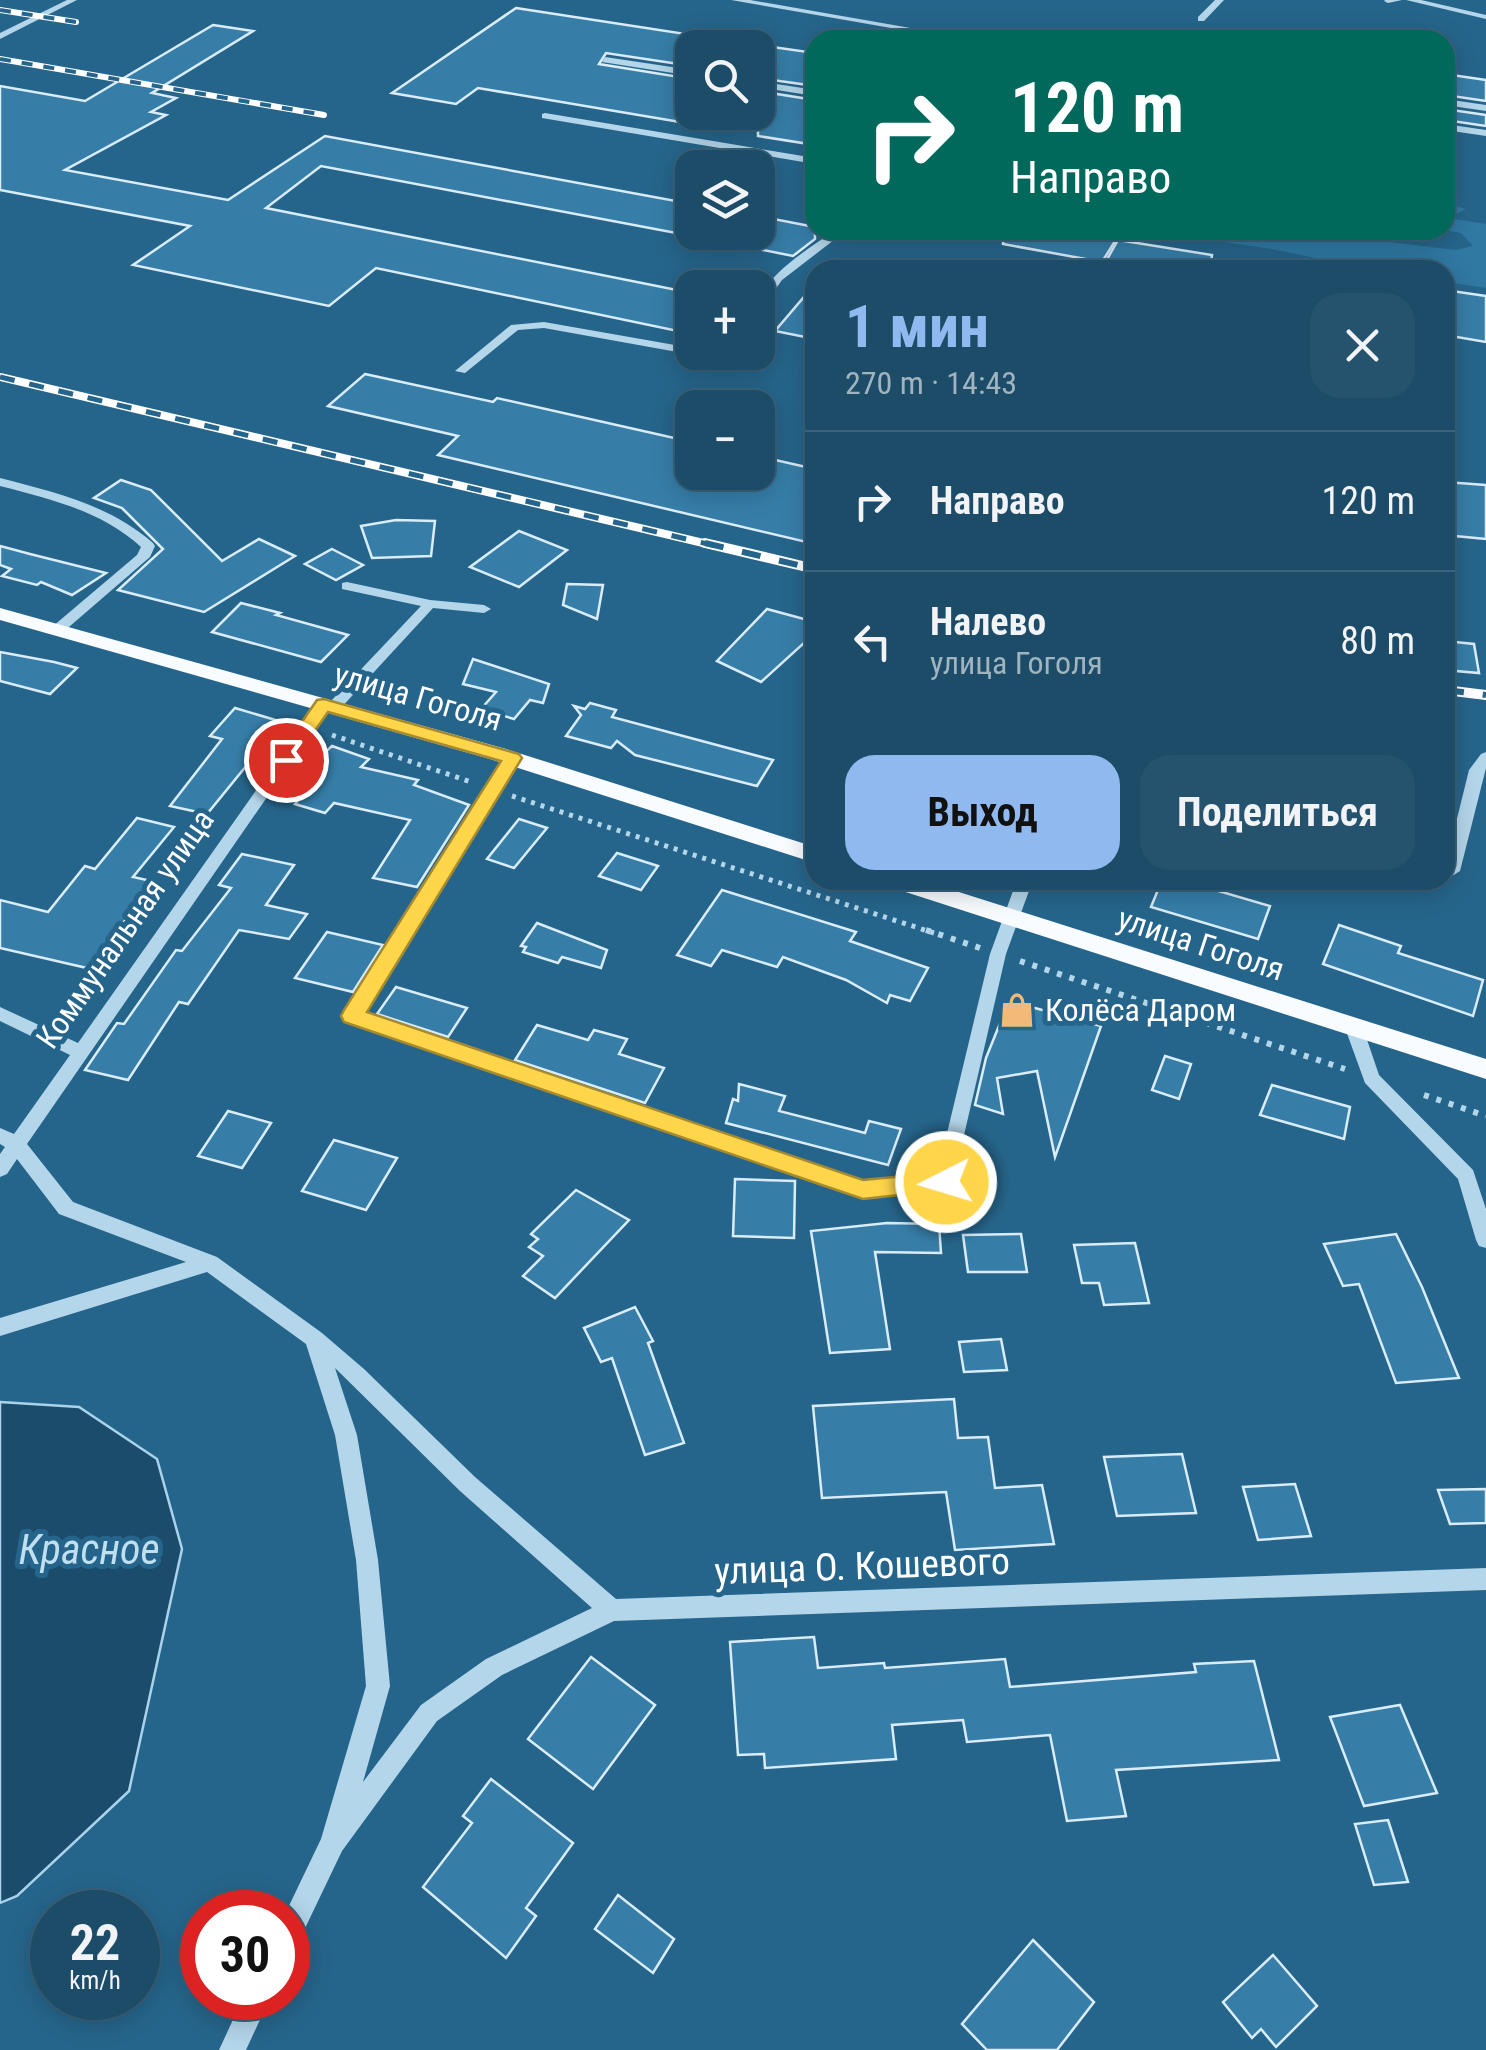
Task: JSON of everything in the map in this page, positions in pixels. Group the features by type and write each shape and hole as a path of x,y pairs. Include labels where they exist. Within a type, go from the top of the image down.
{"main road":[{"name":"улица Гоголя","path":"0,614 512,758 805,851"},
{"name":"улица Гоголя","path":"926,890 1486,1070"}],"street":[{"path":"0,36 72,0"},
{"path":"735,0 915,30"},
{"path":"1201,19 1220,0"},
{"path":"1388,1 1398,0"},
{"path":"1410,0 1486,18"},
{"path":"605,60 675,71"},
{"path":"775,87 805,91"},
{"path":"1455,103 1486,108"},
{"path":"545,116 805,159"},
{"path":"1455,128 1486,133"},
{"path":"775,282 829,240"},
{"path":"461,370 514,327 544,325 675,349"},
{"path":"0,482 68,502 132,529 148,546 143,558 57,630"},
{"path":"347,586 430,604 484,609"},
{"name":"Коммунальная улица","path":"0,1169 8,1140 81,1052 308,727 430,604"},
{"path":"1455,858 1476,770 1486,757"},
{"path":"512,758 352,1016 863,1190 946,1182 998,954 1020,890"},
{"path":"0,1013 81,1052"},
{"path":"1354,1028 1371,1078 1466,1175 1486,1240"},
{"path":"8,1140 66,1208 210,1263 350,1366 394,1415 508,1524 612,1610"},
{"path":"0,1327 210,1263"},
{"path":"310,1890 333,1842 378,1686 367,1560 346,1434 315,1339"},
{"name":"улица О. Кошевого","path":"333,1842 429,1713 494,1667 612,1610 1486,1579"},
{"path":"232,2050 246,2020"}],"path":[{"path":"308,727 1371,1078"},
{"path":"1420,1094 1486,1116"}],"shaded area":[{"path":"1455,219 1486,224 1486,288 1455,283 1455,260 1325,260 1210,240 1373,240 1456,250 1473,246 1455,232"}],"water":[{"name":"Красное","path":"0,1402 79,1407 157,1459 182,1549 129,1791 17,1896 0,1903"}],"building":[{"path":"516,8 675,32 675,63 606,53 599,64 675,76 675,121 478,88 456,104 392,93"},
{"path":"213,25 253,31 152,93 176,98 151,112 166,115 65,170 228,200 325,136 675,201 675,233 321,166 266,208 675,290 675,330 376,268 329,306 133,265 190,226 0,190 0,86 85,101"},
{"path":"775,47 805,52 805,85 775,80"},
{"path":"1455,75 1486,80 1486,101 1455,96"},
{"path":"775,94 805,98 805,143 758,136 758,130 775,130"},
{"path":"1455,110 1486,115 1486,126 1455,121"},
{"path":"775,219 805,225 805,240 814,240 793,256 763,250 775,250"},
{"path":"1003,240 1116,240 1103,260 1003,244"},
{"path":"1118,240 1212,255 1211,260 1107,260"},
{"path":"1455,291 1486,296 1486,342 1455,337"},
{"path":"805,296 805,337 775,331"},
{"path":"365,374 493,402 497,398 675,438 675,490 775,490 775,460 805,467 805,542 438,455 458,436 328,406"},
{"path":"121,480 151,490 222,561 259,539 295,556 204,612 118,590 163,549 122,508 94,498"},
{"path":"1455,483 1486,485 1486,539 1455,536"},
{"path":"396,520 435,521 431,556 372,558 361,526"},
{"path":"519,531 567,550 519,587 470,567"},
{"path":"0,546 106,573 72,595 41,582 37,585 2,576 11,569 0,565"},
{"path":"332,549 363,565 336,580 305,564"},
{"path":"567,584 603,585 597,619 563,605"},
{"path":"241,603 348,635 321,662 212,632"},
{"path":"767,609 805,619 805,642 761,682 717,661"},
{"path":"1455,642 1474,644 1479,673 1455,671"},
{"path":"0,652 77,668 50,694 0,681"},
{"path":"473,659 549,684 543,703 530,700 514,719 481,709 496,692 463,684"},
{"path":"590,703 616,710 612,717 773,760 757,786 635,755 617,741 611,748 566,736 581,715 574,706 585,709"},
{"path":"235,708 282,722 207,814 170,806 222,739 210,736"},
{"path":"332,746 369,759 361,767 418,780 414,785 469,805 417,887 373,878 410,820 334,803 325,813 295,804 320,775 306,770"},
{"path":"137,818 174,827 133,877 156,882 87,968 0,948 0,900 48,912 85,866 95,869"},
{"path":"519,819 547,828 514,868 487,859"},
{"path":"617,853 658,866 641,890 599,876"},
{"path":"242,854 294,865 266,905 307,914 289,939 239,930 188,1004 179,1002 128,1080 85,1070 117,1023 124,1024 176,950 182,951 231,888 219,885"},
{"path":"722,890 856,932 850,941 928,968 910,1001 890,995 887,1003 846,980 783,957 777,967 722,950 711,966 677,955"},
{"path":"1158,890 1215,890 1270,906 1258,939 1151,907"},
{"path":"537,923 607,950 601,968 562,957 558,963 523,952 526,947 521,946"},
{"path":"1339,925 1401,946 1398,953 1483,980 1473,1016 1323,964"},
{"path":"327,932 383,945 353,992 295,978"},
{"path":"396,987 467,1008 448,1037 377,1014"},
{"path":"1009,1001 1101,1026 1055,1157 1037,1071 997,1078 1003,1114 975,1105 986,1058"},
{"path":"537,1025 588,1040 594,1030 627,1039 619,1054 664,1068 645,1103 515,1060"},
{"path":"1165,1056 1191,1064 1179,1099 1152,1090"},
{"path":"739,1084 785,1096 779,1111 865,1133 869,1121 901,1129 888,1165 726,1123 733,1099 738,1101"},
{"path":"1272,1085 1350,1107 1344,1139 1260,1115"},
{"path":"228,1111 271,1123 242,1168 198,1156"},
{"path":"334,1140 397,1158 366,1210 302,1191"},
{"path":"735,1179 795,1181 794,1238 733,1236"},
{"path":"576,1190 629,1220 555,1298 523,1276 543,1256 529,1247 538,1239 531,1234"},
{"path":"887,1223 939,1224 941,1253 875,1252 890,1349 830,1353 811,1231"},
{"path":"1021,1234 1027,1272 968,1272 963,1235"},
{"path":"1396,1234 1459,1378 1396,1383 1359,1284 1343,1286 1324,1244"},
{"path":"1135,1243 1149,1303 1104,1305 1099,1283 1082,1283 1074,1245"},
{"path":"635,1307 653,1341 648,1343 684,1443 645,1455 612,1358 601,1362 584,1328"},
{"path":"1001,1339 1007,1370 964,1372 959,1342"},
{"path":"954,1399 958,1438 988,1437 995,1488 1042,1485 1054,1544 955,1550 946,1492 822,1498 813,1406"},
{"path":"1182,1454 1196,1513 1117,1516 1104,1457"},
{"path":"1295,1484 1311,1536 1258,1540 1243,1487"},
{"path":"1486,1489 1486,1523 1450,1524 1438,1490"},
{"path":"814,1637 818,1668 884,1663 885,1668 1005,1659 1010,1687 1196,1672 1194,1664 1254,1661 1279,1760 1116,1770 1126,1816 1067,1821 1050,1735 967,1742 963,1720 892,1725 896,1759 765,1768 764,1754 738,1755 730,1642"},
{"path":"591,1657 655,1705 593,1789 528,1739"},
{"path":"1400,1705 1437,1793 1364,1806 1330,1717"},
{"path":"491,1779 573,1843 526,1908 536,1916 506,1958 423,1887 472,1823 463,1816"},
{"path":"1388,1820 1408,1882 1374,1885 1355,1824"},
{"path":"618,1895 674,1939 653,1973 595,1929"},
{"path":"1033,1940 1094,2002 1057,2050 987,2050 962,2024"},
{"path":"1273,1955 1317,2006 1276,2047 1261,2029 1252,2038 1223,2002"}],"railway":[{"path":"0,10 76,22"},
{"path":"0,59 324,115"},
{"path":"0,377 716,546"},
{"path":"705,543 805,567"},
{"path":"1455,691 1486,695"}],"place":[{"name":"Колёса Даром","path":"1017,1010"}],"route":[{"path":"286,760 324,704 512,758 352,1016 863,1190 946,1182"}]}
